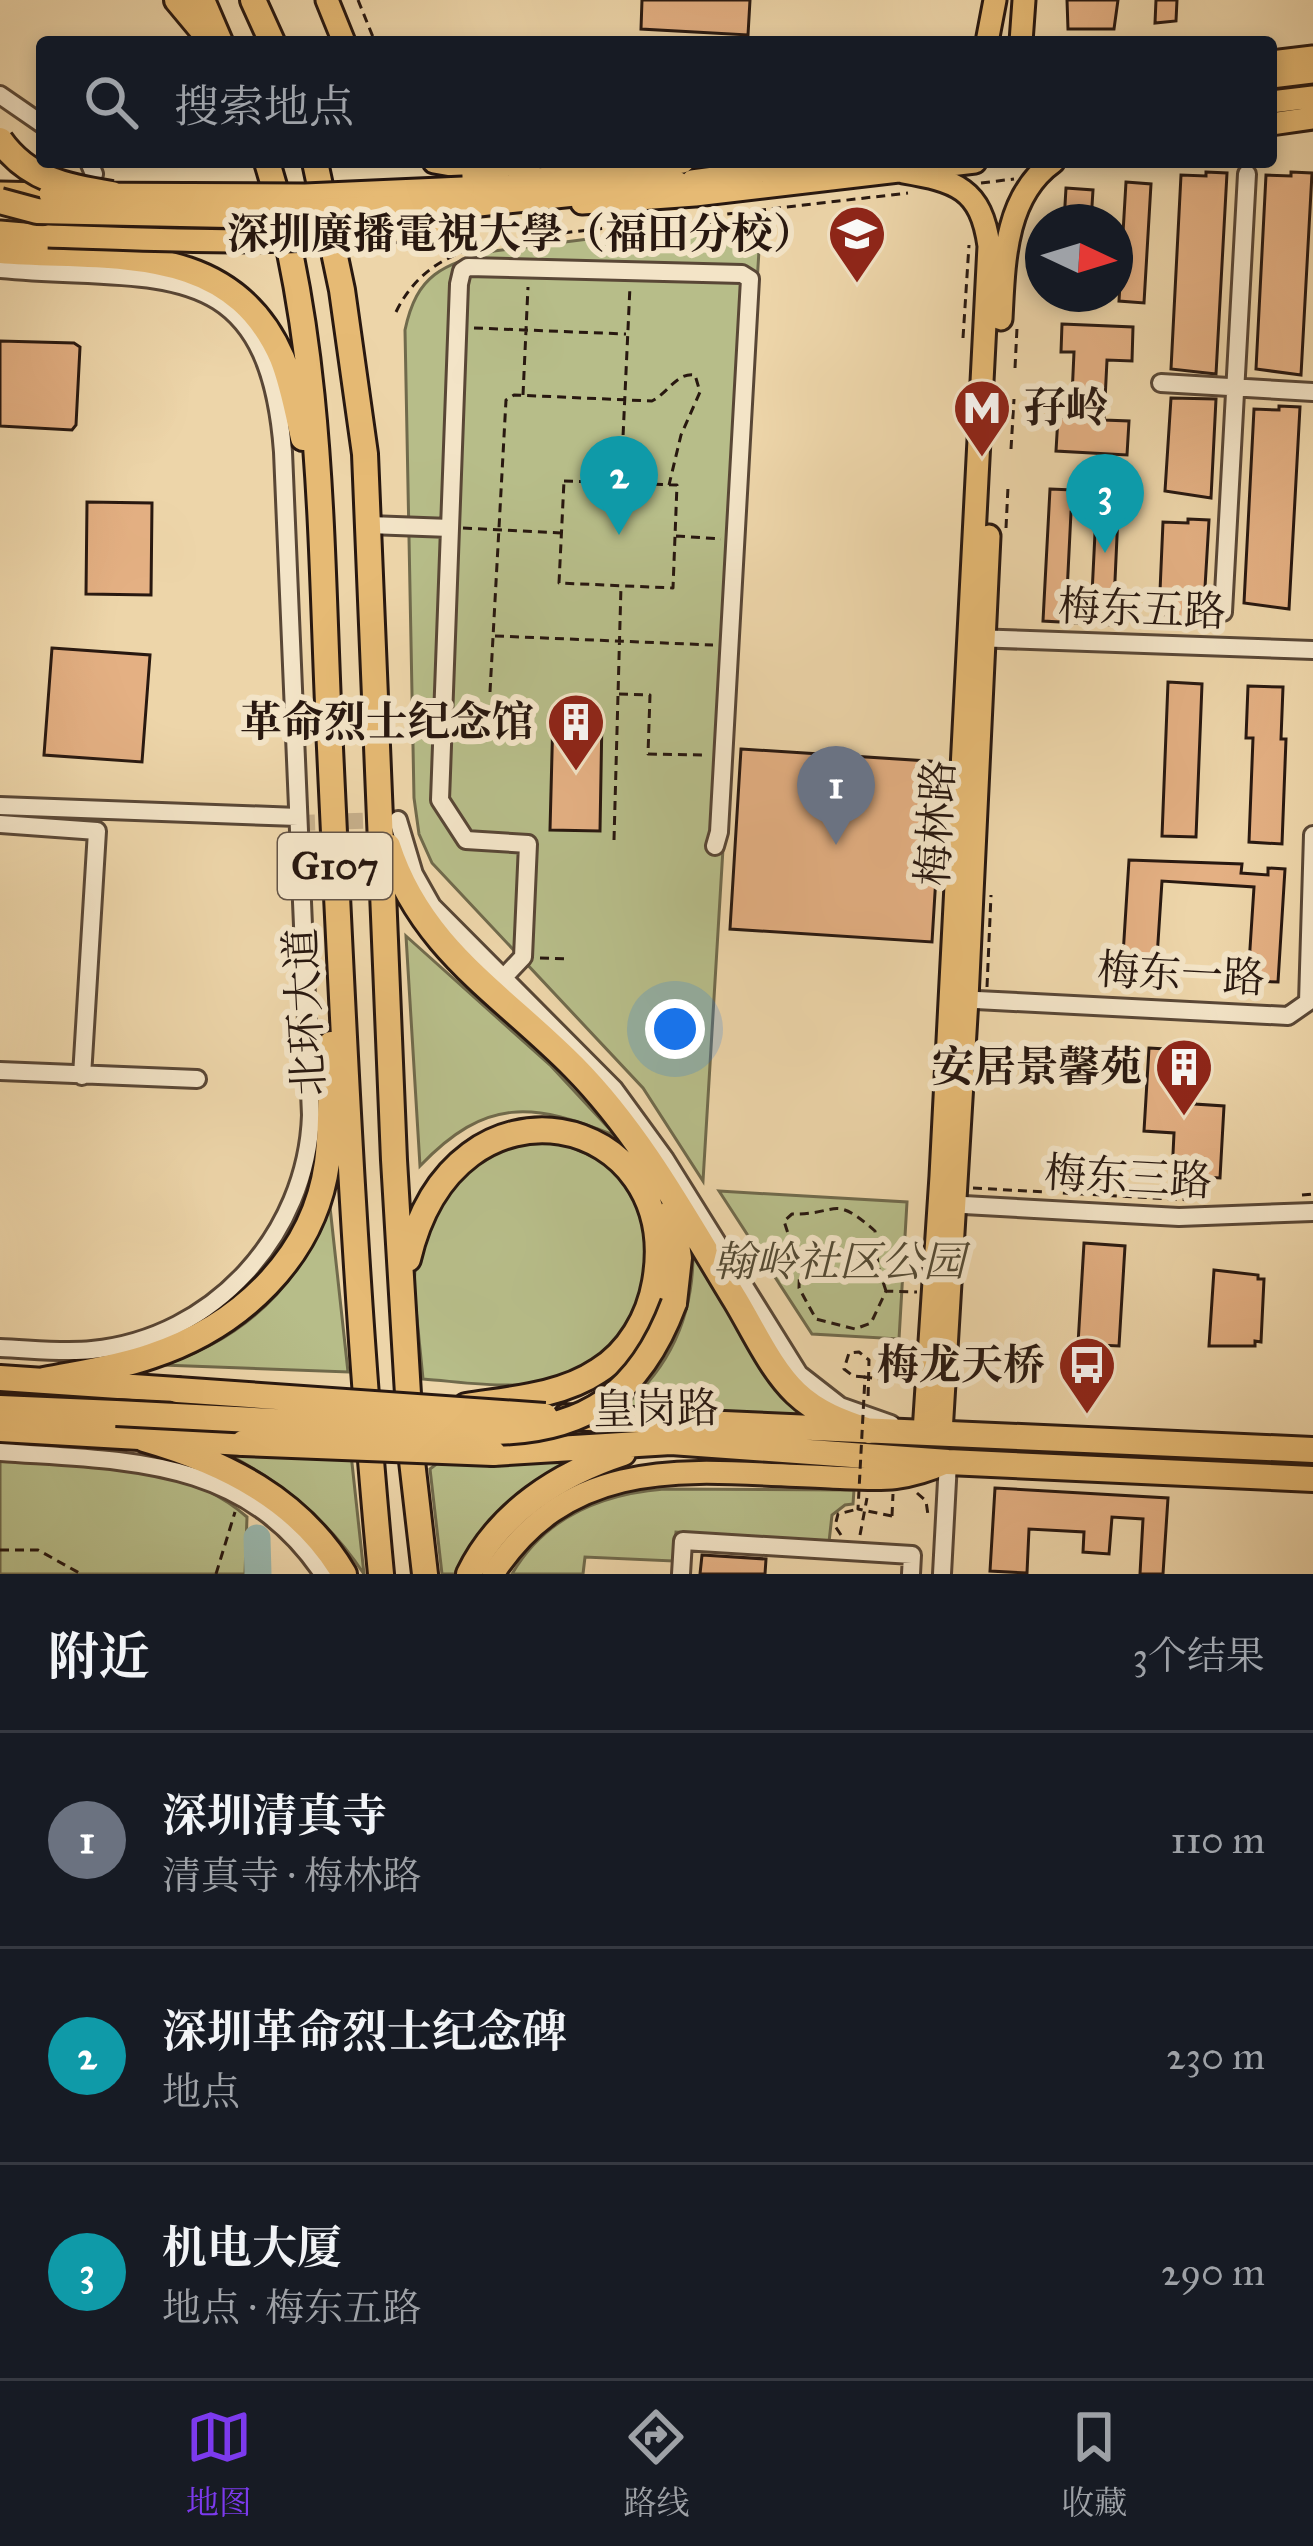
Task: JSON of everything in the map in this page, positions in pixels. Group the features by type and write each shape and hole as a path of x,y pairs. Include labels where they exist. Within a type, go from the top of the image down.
{"highway":[{"path":"177,0 210,36"},
{"path":"202,0 214,36"},
{"path":"254,0 269,36"},
{"path":"0,140 15,159 45,179 112,194"},
{"name":"北环大道","path":"269,168 291,256 313,404 334,850 381,1574"},
{"name":"北环大道","path":"316,168 362,416 402,1285 424,1574"},
{"path":"0,197 61,212 229,214 465,204 680,173"},
{"path":"0,251 164,261 206,276 234,295 260,321 281,357 318,510"},
{"path":"378,803 397,872 422,920 585,1078 659,1176 785,1381 820,1411 868,1431"},
{"path":"44,1380 151,1357 208,1332 264,1288 304,1233 327,1165 334,850"},
{"path":"402,1285 415,1227 426,1205 449,1171 478,1146 502,1136 547,1130 590,1142 615,1157 644,1192 653,1216 658,1266 645,1318 619,1354 580,1381 456,1408"},
{"path":"0,1408 489,1432 546,1430 614,1396 655,1347 674,1303 679,1258 659,1176"},
{"name":"皇岗路","path":"0,1378 544,1416 1313,1450"},
{"name":"皇岗路","path":"0,1429 493,1453 671,1442 948,1462 1313,1479"},
{"path":"144,1439 255,1484 305,1523 344,1574"},
{"path":"470,1574 507,1521 544,1490 605,1459 671,1442"}],"main road":[{"path":"327,0 342,36"},
{"path":"999,0 1012,36"},
{"path":"990,36 999,0"},
{"path":"1015,36 1024,0"},
{"path":"1277,61 1313,57"},
{"path":"1277,76 1313,72"},
{"path":"1277,101 1313,98"},
{"path":"1277,123 1313,118"},
{"path":"468,168 680,173 749,168"},
{"name":"梅林路","path":"926,1432 955,1199 976,638 1003,305 1012,218 1019,196 1055,168"},
{"path":"0,232 340,237 426,227 533,171"},
{"path":"0,197 305,195 558,204 640,201 904,172 975,173"},
{"path":"904,172 949,181 966,192 983,214 979,242"},
{"path":"558,204 680,173"},
{"name":"梅林路","path":"979,242 1003,305"},
{"path":"493,1574 510,1550 564,1502 625,1478 695,1472 900,1479 948,1462"}],"street":[{"path":"0,95 36,120"},
{"path":"1223,612 1247,174"},
{"path":"505,976 523,957 528,844 466,840 440,800 462,271 477,266 529,267 742,274 749,279 715,846"},
{"path":"0,269 188,284 237,318 264,358 281,427 310,1134 304,1176 283,1226 235,1283 175,1324 94,1350 0,1348"},
{"path":"1161,383 1313,392"},
{"path":"369,525 450,528"},
{"name":"梅东五路","path":"976,638 1313,650"},
{"path":"0,806 298,817"},
{"path":"398,820 414,874 433,907 599,1072 634,1116 808,1384 852,1412 926,1432"},
{"path":"0,824 97,831 82,1076"},
{"name":"梅东一路","path":"959,999 1288,1016 1308,1002 1313,836"},
{"path":"0,1071 197,1078"},
{"name":"梅东三路","path":"955,1199 1179,1217 1313,1213"},
{"path":"0,1452 142,1462 187,1473 232,1493 270,1519 301,1546 322,1574"},
{"path":"942,1574 948,1462"},
{"path":"681,1574 682,1541 912,1555 910,1574"}],"path":[{"path":"358,0 373,36"},
{"path":"975,173 1021,178"},
{"path":"396,312 406,291 422,275 442,259 471,247 927,191"},
{"path":"621,483 634,224"},
{"path":"963,338 979,242"},
{"path":"523,395 529,267"},
{"path":"1003,305 1015,368"},
{"path":"457,328 628,334"},
{"path":"490,692 503,406 509,397 652,401 686,374 699,379 700,392 680,435 669,485"},
{"path":"1011,449 1014,399"},
{"path":"563,481 621,483 677,485 673,588 559,583 563,481"},
{"path":"450,528 561,533"},
{"path":"675,536 734,539"},
{"path":"614,840 621,586"},
{"path":"493,636 729,646"},
{"path":"617,694 650,695 648,754 723,755"},
{"path":"523,957 568,959"},
{"path":"1296,1196 1313,1194"},
{"path":"955,1199 1203,1200"},
{"path":"849,1208 875,1231 886,1291 871,1322 855,1329 816,1319 799,1288 800,1255 784,1222 792,1214 849,1208"},
{"path":"886,1291 919,1292"},
{"path":"858,1509 867,1376 869,1360 865,1354 849,1353 844,1369 848,1374 867,1376 896,1381 910,1382"},
{"path":"867,1376 868,1402"},
{"path":"844,1489 867,1490 865,1523 863,1531 851,1539 837,1532 835,1519 843,1509 858,1509 892,1516 893,1491 880,1490"},
{"path":"913,1491 926,1501 927,1533"},
{"path":"216,1574 236,1511"},
{"path":"0,1550 38,1550 81,1574"}],"green space":[{"path":"761,217 703,1181 643,1088 432,863 419,834 414,798 405,330 425,284 446,267 476,256"},
{"path":"406,936 551,1066 616,1136 560,1117 512,1112 467,1127 420,1166"},
{"path":"549,1140 611,1168 640,1207 647,1260 632,1314 600,1357 561,1378 502,1385 423,1379 414,1289 430,1209 486,1151"},
{"name":"翰岭社区公园","path":"719,1191 907,1202 899,1339 812,1334"},
{"path":"330,1207 348,1372 162,1365 218,1341 265,1306 302,1262"},
{"path":"693,1250 812,1415 617,1412 651,1379 675,1340 689,1297"},
{"path":"0,1449 162,1473 221,1498 247,1517 245,1574 0,1574"},
{"path":"228,1454 351,1454 364,1574 304,1505"},
{"path":"439,1462 567,1463 502,1510 455,1574 442,1574 430,1469"},
{"path":"664,1489 854,1490 853,1504 832,1515 829,1542 676,1532 673,1561 585,1557 583,1574 512,1574 541,1537 577,1512 619,1496"}],"building":[{"path":"642,0 750,0 748,35 641,29"},
{"path":"1067,0 1118,0 1114,29 1068,29"},
{"path":"1156,0 1177,0 1176,21 1155,23"},
{"path":"1206,172 1227,173 1216,374 1171,369 1181,175 1206,176"},
{"path":"1291,172 1312,173 1301,375 1256,369 1266,175 1291,176"},
{"path":"1126,182 1151,184 1144,303 1133,302 1133,204 1125,204"},
{"path":"1066,188 1093,190 1092,204 1065,204"},
{"path":"1062,324 1133,327 1132,361 1107,360 1104,420 1129,421 1127,455 1056,451 1058,417 1071,418 1074,352 1061,352"},
{"path":"0,341 80,347 72,430 0,426"},
{"path":"1171,398 1216,399 1211,498 1165,491"},
{"path":"1279,406 1300,407 1289,609 1244,603 1254,409 1279,410"},
{"path":"1050,489 1119,492 1113,625 1043,621","holes":["1071,512 1096,513 1092,594 1067,593"]},
{"path":"87,502 152,503 151,595 86,594"},
{"path":"1188,519 1209,520 1203,621 1159,614 1163,522 1188,523"},
{"path":"52,648 150,655 142,762 44,755"},
{"path":"1168,682 1202,684 1196,837 1162,836"},
{"path":"1248,686 1283,687 1282,844 1249,842 1253,738 1246,738"},
{"name":"革命烈士纪念馆","path":"553,715 602,716 600,831 550,830"},
{"path":"741,749 943,762 932,942 730,929"},
{"path":"1129,860 1242,864 1241,873 1268,875 1268,868 1285,869 1278,982 1255,981 1256,965 1249,964 1254,887 1162,881 1156,973 1122,971"},
{"name":"安居景馨苑","path":"1149,1048 1199,1051 1195,1104 1224,1106 1220,1178 1172,1175 1174,1133 1144,1131"},
{"path":"1084,1243 1125,1246 1119,1346 1078,1344"},
{"path":"1214,1270 1264,1279 1261,1342 1255,1341 1255,1346 1209,1346"},
{"path":"995,1488 1168,1498 1163,1574 1140,1574 1143,1519 1112,1517 1109,1554 1083,1552 1084,1532 1029,1529 1027,1573 990,1571"},
{"path":"702,1555 766,1559 765,1574 700,1574"}],"waterway":[{"path":"257,1538 258,1574"}],"tunnel":[{"path":"299,823 385,820"}],"place":[{"name":"深圳廣播電視大學（福田分校）","path":"857,285"},
{"name":"孖岭","path":"982,459"},
{"name":"深圳革命烈士纪念碑","path":"619,535"},
{"name":"机电大厦","path":"1105,553"},
{"name":"革命烈士纪念馆","path":"576,773"},
{"name":"深圳清真寺","path":"836,845"},
{"name":"安居景馨苑","path":"1184,1118"},
{"name":"梅龙天桥","path":"1087,1416"}]}
